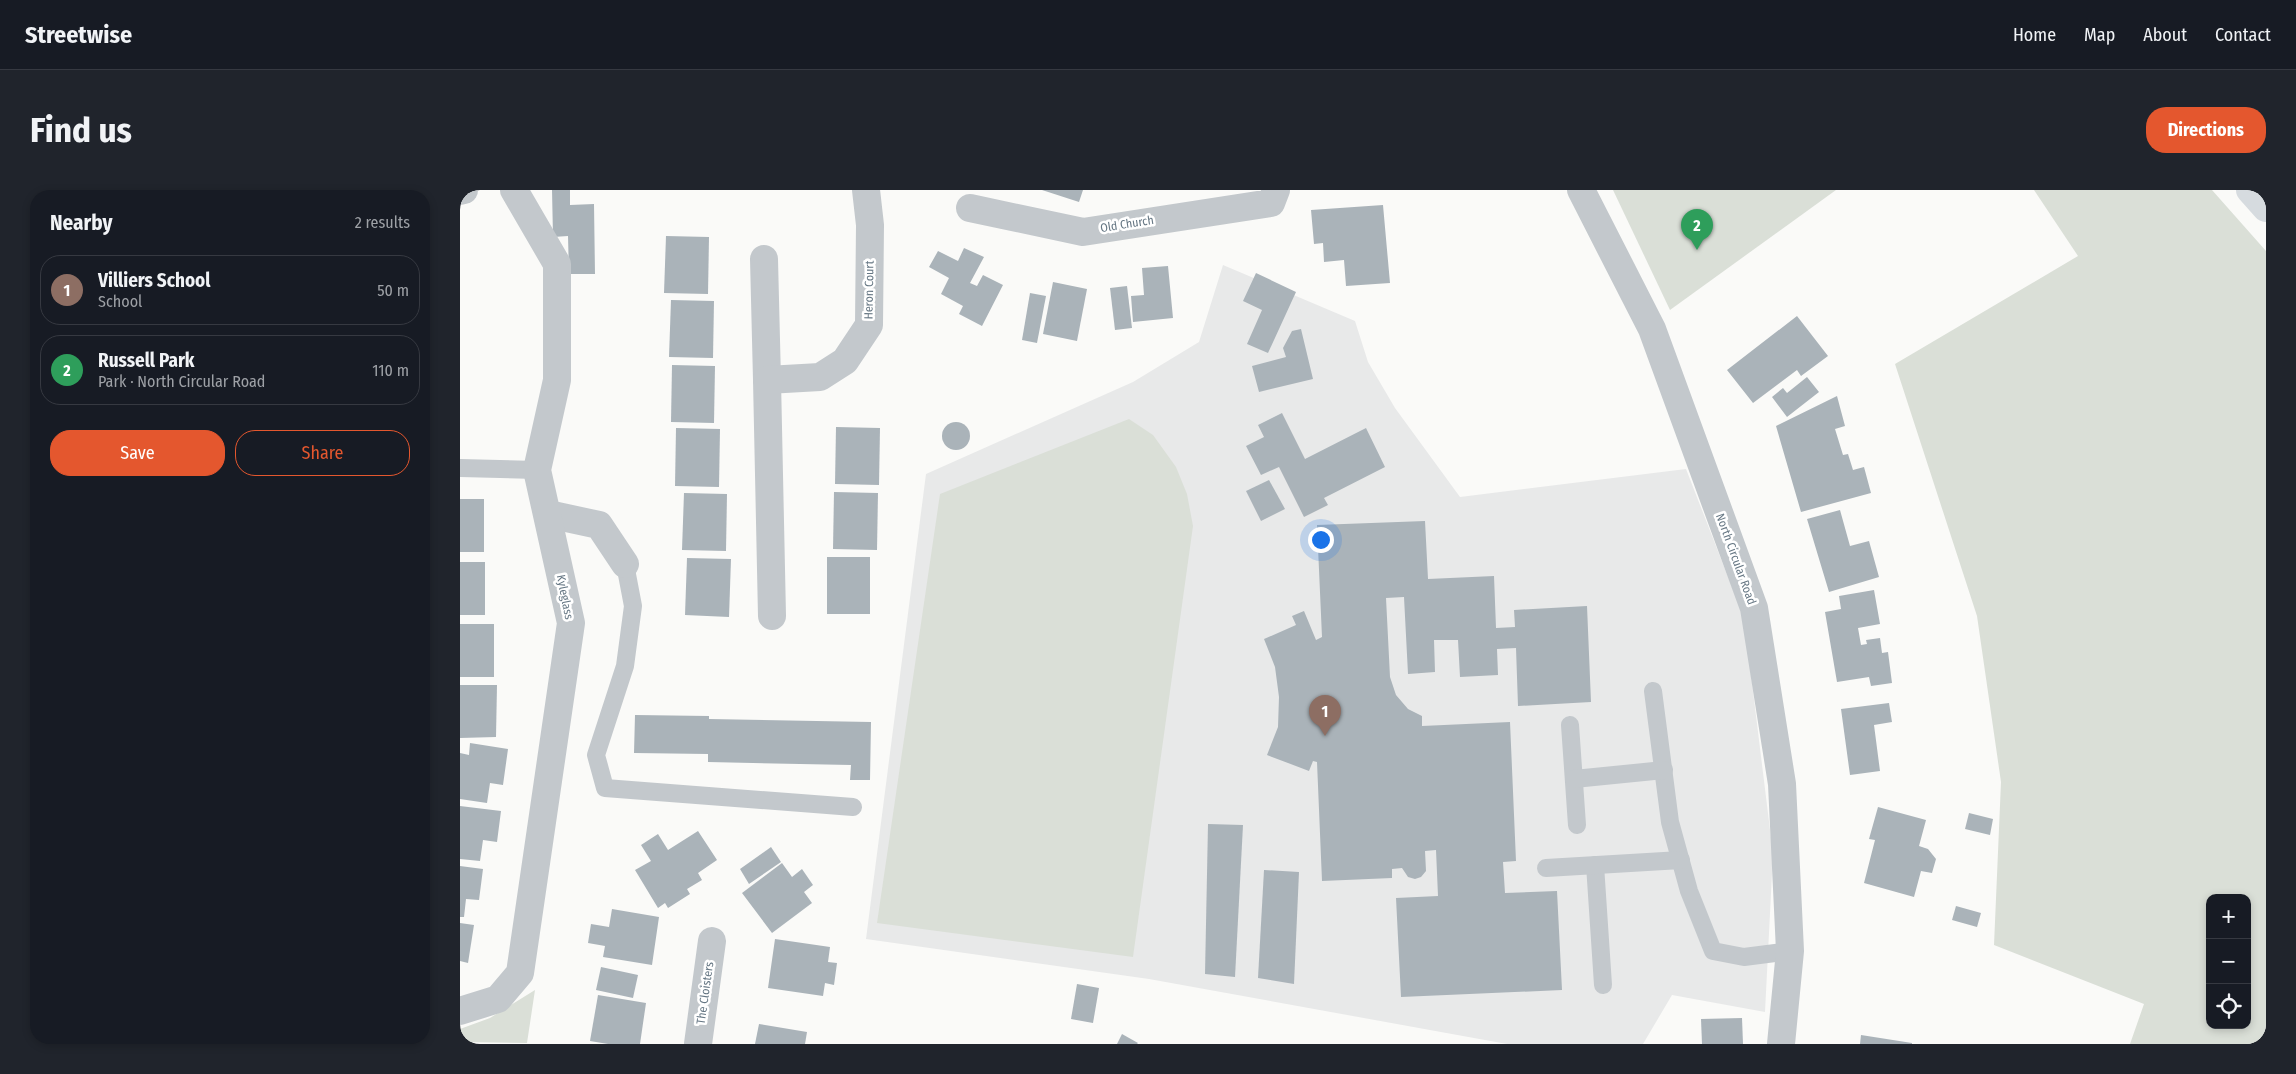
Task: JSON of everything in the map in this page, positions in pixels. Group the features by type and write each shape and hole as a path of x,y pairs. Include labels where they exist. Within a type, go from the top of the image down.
{"main road":[{"path":"2250,190 2266,208"}],"street":[{"path":"460,191 464,190"},
{"name":"Kyleglass","path":"460,1011 498,999 520,973 571,623 537,470 557,380 557,264 514,190"},
{"name":"Heron Court","path":"767,380 820,377 845,361 869,325 870,225 866,190"},
{"name":"Old Church","path":"970,208 1083,232 1271,202 1276,190"},
{"name":"North Circular Road","path":"1581,190 1652,329 1754,608 1782,784 1790,951 1781,1044"},
{"path":"764,259 772,616"},
{"path":"548,514 599,525 625,564"},
{"name":"The Cloisters","path":"698,1044 712,941"}],"lane":[{"path":"460,468 537,470"},
{"path":"625,564 633,606 625,666 596,755 605,788 853,807"},
{"path":"1653,691 1670,822 1689,891 1713,950 1744,957 1790,951"},
{"path":"1570,725 1577,825"},
{"path":"1574,779 1664,770"},
{"path":"1546,868 1680,860"},
{"path":"1595,865 1603,985"}],"shaded area":[{"path":"1613,190 1836,190 1670,310"},
{"path":"2034,190 2212,190 2266,251 2266,1044 2130,1044 2144,1004 1994,945 2001,782 1977,616 1895,364 2078,256"},
{"path":"1223,265 1355,321 1368,362 1395,408 1460,497 1686,469 1744,618 1773,854 1765,1012 1672,995 1643,1044 1507,1044 1149,979 866,939 926,474 1133,382 1199,342"},
{"path":"1129,419 1153,435 1176,467 1187,494 1193,526 1133,957 877,923 940,494"},
{"path":"535,990 527,1043 460,1042 460,1029 490,1018"}],"building":[{"path":"552,190 570,190 570,205 594,204 595,274 569,274 568,236 553,237"},
{"path":"1042,190 1083,190 1079,202"},
{"path":"1383,205 1390,283 1346,286 1344,260 1324,262 1323,243 1314,244 1311,210"},
{"path":"666,236 709,237 708,294 664,293"},
{"path":"964,248 984,257 970,283 977,286 983,275 1003,285 982,326 959,314 963,306 941,294 949,278 929,267 938,251 958,261"},
{"path":"1168,266 1173,318 1133,322 1131,296 1144,295 1142,268"},
{"path":"1256,273 1296,292 1268,353 1247,344 1262,310 1243,301"},
{"path":"1053,282 1087,289 1077,341 1043,334"},
{"path":"1127,286 1132,328 1115,330 1110,288"},
{"path":"1030,293 1046,296 1037,343 1022,340"},
{"path":"671,300 714,301 713,358 669,357"},
{"path":"1797,316 1828,356 1801,376 1797,370 1753,403 1727,370"},
{"path":"1301,329 1313,379 1259,392 1252,366 1286,357 1283,348 1292,331"},
{"path":"672,365 715,366 714,423 671,422"},
{"path":"1807,377 1819,392 1787,417 1772,397 1783,388 1787,393"},
{"path":"1837,396 1845,426 1835,429 1843,455 1848,454 1853,470 1864,467 1871,493 1801,512 1776,426"},
{"path":"1282,413 1305,459 1366,428 1385,467 1324,498 1328,505 1304,517 1279,467 1261,475 1246,446 1264,437 1258,425"},
{"path":"956,422 966,426 970,436 966,446 956,450 946,446 942,436 946,426"},
{"path":"836,427 880,428 879,485 835,484"},
{"path":"676,428 720,429 719,487 675,486"},
{"path":"1269,480 1285,509 1261,521 1246,491"},
{"path":"834,492 878,493 877,550 833,549"},
{"path":"684,493 727,494 726,551 682,550"},
{"path":"460,499 484,499 484,552 460,552"},
{"path":"1840,510 1850,546 1869,541 1879,577 1829,592 1807,519"},
{"path":"1425,521 1428,579 1494,576 1496,628 1515,627 1514,610 1587,606 1591,702 1518,706 1516,648 1497,649 1498,675 1460,677 1458,640 1434,640 1435,672 1408,674 1404,597 1386,598 1390,677 1396,695 1408,709 1422,716 1422,726 1510,722 1516,861 1503,862 1505,893 1557,891 1562,990 1401,997 1396,898 1438,896 1436,850 1425,851 1426,871 1421,877 1415,879 1408,877 1402,868 1392,869 1392,878 1322,881 1317,762 1313,761 1309,771 1267,755 1278,727 1279,697 1275,667 1264,639 1296,625 1292,616 1304,611 1316,640 1322,637 1317,525"},
{"path":"827,557 870,557 870,614 827,614"},
{"path":"687,558 731,559 729,617 685,615"},
{"path":"460,562 485,562 485,615 460,615"},
{"path":"1874,590 1880,624 1858,628 1861,645 1867,644 1866,640 1880,638 1882,653 1888,652 1892,683 1871,686 1869,677 1837,682 1825,612 1841,609 1839,596"},
{"path":"460,624 494,624 494,677 460,677"},
{"path":"460,685 497,685 496,737 460,738"},
{"path":"1889,703 1892,722 1874,725 1880,771 1850,775 1841,709"},
{"path":"635,715 709,716 709,719 871,722 870,780 850,780 851,765 708,762 708,754 634,753"},
{"path":"470,743 508,749 503,785 490,783 487,803 460,799 460,753 469,755"},
{"path":"460,806 501,811 497,842 483,840 480,861 460,859"},
{"path":"1878,807 1926,820 1919,846 1928,849 1936,859 1932,873 1921,871 1914,897 1864,883 1875,840 1869,839"},
{"path":"1969,813 1993,819 1990,835 1965,829"},
{"path":"1208,824 1243,825 1235,977 1205,974"},
{"path":"698,831 717,860 698,873 702,880 687,889 690,894 668,908 665,903 658,908 635,870 651,861 641,845 658,834 668,850"},
{"path":"771,847 781,862 749,884 740,869"},
{"path":"782,863 792,877 802,869 813,885 804,892 812,903 772,933 742,893"},
{"path":"460,866 483,869 479,900 466,899 464,917 460,917"},
{"path":"1264,870 1299,872 1294,984 1258,978"},
{"path":"1956,906 1981,913 1977,927 1952,920"},
{"path":"612,909 659,917 652,965 603,957 605,946 588,943 591,924 609,927"},
{"path":"460,923 474,925 468,963 460,961"},
{"path":"775,939 830,947 828,962 837,963 834,985 825,983 823,996 768,988"},
{"path":"601,967 638,975 633,998 596,990"},
{"path":"1077,984 1099,988 1093,1023 1071,1019"},
{"path":"598,995 646,1003 640,1044 608,1044 590,1041"},
{"path":"1742,1018 1743,1044 1702,1044 1701,1019"},
{"path":"759,1024 807,1032 805,1044 755,1044"},
{"path":"1122,1034 1138,1043 1117,1044"},
{"path":"1861,1035 1912,1043 1912,1044 1860,1044"}],"place":[{"name":"Russell Park","path":"1697,250"},
{"name":"Villiers School","path":"1325,736"}]}
